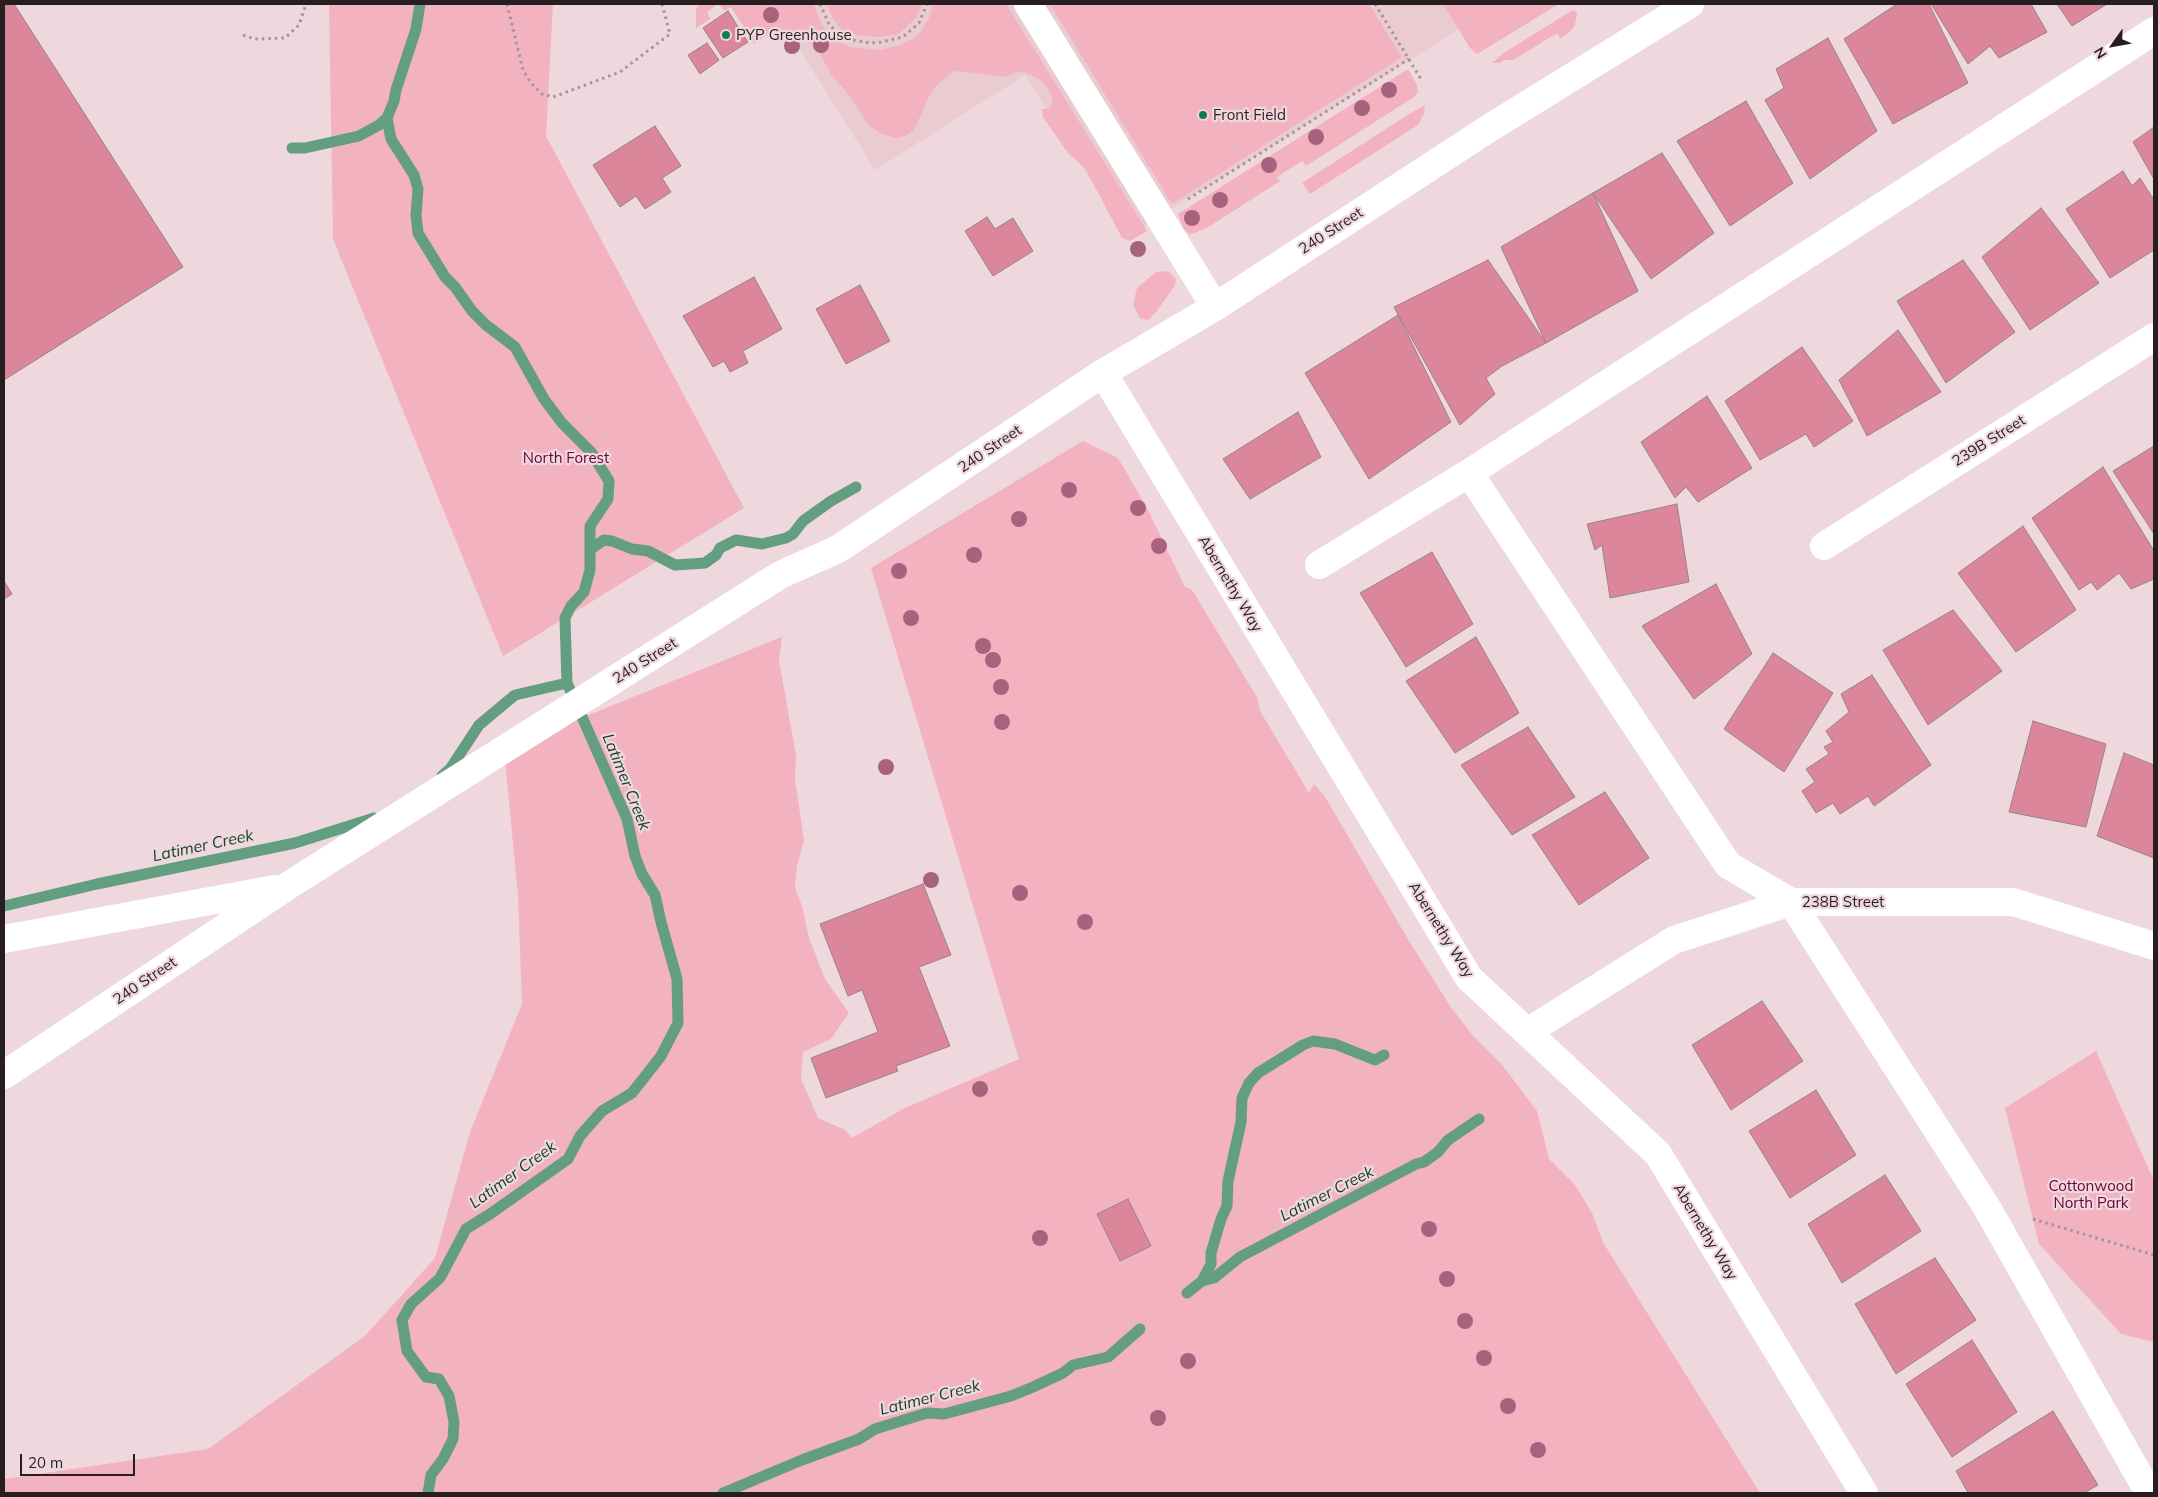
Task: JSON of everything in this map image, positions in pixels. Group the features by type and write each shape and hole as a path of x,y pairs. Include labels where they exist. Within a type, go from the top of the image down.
{"street":[{"path":"1028,4 1215,307"},
{"name":"240 Street","path":"4,1075 286,886 780,576 838,549 1103,373 1215,307 1488,129 1690,4"},
{"path":"1319,564 1469,473 2154,31"},
{"name":"239B Street","path":"1824,546 2154,337"},
{"name":"Abernethy Way","path":"1103,373 1469,978 1658,1154 1864,1493"},
{"path":"1469,473 1728,865 1791,902 1986,1206 2149,1493"},
{"name":"240 Street","path":"4,939 286,886"},
{"name":"238B Street","path":"1527,1032 1674,940 1791,902 2013,902 2154,946"}],"path":[{"path":"243,35 255,38 286,38 299,25 306,4"},
{"path":"507,4 523,70 531,83 542,94 553,97 620,72 670,34 662,4"},
{"path":"820,4 829,24 839,34 847,39 870,43 903,37 919,22 927,4"},
{"path":"1375,4 1421,79"},
{"path":"1159,218 1409,59"},
{"path":"1986,1206 2154,1255"}],"shaded area":[{"path":"771,4 1500,4 1126,237 1025,75 875,170"}],"green space":[{"name":"North Forest","path":"329,4 553,4 546,136 744,508 503,656 333,239"},
{"path":"699,4 718,4 707,12 710,19 696,28 696,10"},
{"path":"718,4 814,4 821,24 833,39 850,47 880,50 901,45 916,37 930,16 933,4 1006,4 1147,231 1130,241 1122,238 1085,168 1068,153 1043,117 1042,109 1050,109 1053,99 1042,81 1030,74 1022,71 1003,77 955,71 935,87 914,130 905,136 896,138 880,133 869,126 845,90 832,76 815,45 805,39 774,30 754,44 731,7 725,11"},
{"path":"827,4 922,4 916,18 902,31 896,35 877,37 856,35 841,29 832,17"},
{"name":"Front Field","path":"1050,4 1369,4 1402,57 1172,204"},
{"path":"1443,4 1559,4 1477,54 1470,48"},
{"path":"1573,10 1577,13 1574,27 1560,39 1558,34 1554,35 1513,60 1492,63 1505,52"},
{"path":"1408,69 1417,85 1418,92 1414,97 1306,166 1302,161 1277,177 1280,181 1210,226 1190,235 1183,228 1178,214"},
{"path":"1425,105 1424,114 1418,125 1310,194 1302,183 1409,114"},
{"path":"1168,271 1176,279 1175,285 1157,311 1148,320 1140,318 1133,305 1137,288 1156,272"},
{"path":"1083,441 1118,458 1147,508 1185,587 1192,590 1258,699 1260,711 1309,793 1314,784 1324,795 1409,941 1450,1006 1473,1036 1503,1066 1537,1111 1549,1159 1575,1185 1592,1213 1604,1244 1760,1493 4,1493 4,1479 208,1449 365,1336 435,1258 470,1132 522,1004 518,895 504,749 782,637 779,661 796,755 795,779 804,840 797,866 795,888 802,906 809,938 825,979 849,1013 831,1039 803,1052 801,1079 818,1118 845,1130 852,1138 905,1108 1019,1059 871,568"},
{"name":"Cottonwood North Park","path":"2096,1051 2154,1181 2154,1342 2121,1334 2039,1244 2005,1108"}],"building":[{"path":"4,4 14,4 183,267 4,380"},
{"path":"1897,4 1929,4 1968,83 1893,124 1844,39"},
{"path":"1931,4 2031,4 2047,32 1999,58 1990,46 1968,64"},
{"path":"2057,4 2107,4 2072,26"},
{"name":"PYP Greenhouse","path":"728,11 748,42 723,58 703,28"},
{"path":"1828,38 1877,131 1810,179 1765,100 1784,88 1776,69"},
{"path":"707,43 719,60 700,74 688,55"},
{"path":"1746,101 1793,183 1730,226 1677,141"},
{"path":"655,126 681,166 662,178 671,192 645,209 636,196 620,207 593,165"},
{"path":"2154,127 2154,179 2133,142"},
{"path":"1662,153 1714,233 1651,279 1593,193"},
{"path":"2123,171 2132,186 2140,178 2154,200 2154,250 2110,278 2066,209"},
{"path":"1593,193 1638,291 1546,343 1501,247"},
{"path":"2041,208 2099,283 2030,330 1982,257"},
{"path":"987,217 995,229 1013,218 1033,251 993,276 965,231"},
{"path":"1488,260 1546,343 1502,366 1486,378 1495,394 1460,425 1394,307"},
{"path":"1963,260 2015,332 1946,383 1897,301"},
{"path":"754,277 782,329 743,351 748,363 730,372 724,361 713,367 683,316"},
{"path":"860,285 890,341 846,364 816,309"},
{"path":"1398,315 1451,422 1369,479 1305,373"},
{"path":"1898,330 1941,392 1867,436 1839,380"},
{"path":"1802,347 1853,421 1814,447 1806,434 1760,460 1725,401"},
{"path":"1707,396 1752,468 1698,502 1686,487 1675,498 1641,442"},
{"path":"1298,412 1321,457 1250,499 1223,459"},
{"path":"2154,446 2154,534 2113,471"},
{"path":"2103,467 2154,551 2154,579 2131,589 2119,573 2097,590 2091,582 2079,590 2032,518"},
{"path":"1677,504 1689,582 1610,598 1602,545 1595,550 1587,524"},
{"path":"2023,526 2076,610 2016,652 1958,573"},
{"path":"1432,552 1473,624 1406,667 1360,593"},
{"path":"4,581 12,594 4,599"},
{"path":"1716,584 1752,654 1694,699 1642,626"},
{"path":"1953,610 2002,671 1928,725 1883,650"},
{"path":"1476,637 1519,713 1455,753 1406,681"},
{"path":"1773,653 1833,693 1784,772 1724,729"},
{"path":"1872,675 1931,765 1874,806 1868,796 1840,814 1833,803 1816,813 1802,791 1815,782 1806,769 1829,754 1824,747 1833,742 1826,731 1849,712 1841,694"},
{"path":"2033,721 2106,744 2086,827 2009,812"},
{"path":"1528,727 1575,797 1512,835 1461,765"},
{"path":"2124,753 2154,765 2154,858 2097,836"},
{"path":"1605,792 1649,858 1579,905 1532,835"},
{"path":"923,884 951,955 919,967 950,1046 896,1066 898,1071 826,1098 811,1058 878,1032 862,990 848,996 820,924"},
{"path":"1762,1001 1803,1061 1731,1110 1692,1045"},
{"path":"1816,1090 1856,1155 1790,1198 1749,1131"},
{"path":"1885,1175 1921,1231 1842,1283 1808,1224"},
{"path":"1128,1199 1151,1246 1120,1261 1097,1214"},
{"path":"1935,1258 1976,1320 1896,1374 1855,1304"},
{"path":"1972,1340 2017,1412 1952,1457 1906,1384"},
{"path":"2053,1411 2098,1485 2084,1493 1968,1493 1956,1471"}],"waterway":[{"name":"Latimer Creek","path":"420,4 416,29 387,118 391,139 414,175 418,189 416,215 418,233 445,277 455,287 472,311 486,325 515,347 544,399 562,423 591,452 609,481 608,499 590,526 590,570 584,592 571,606 565,618 567,683 627,819 635,856 642,874 655,895 677,979 678,1023 661,1056 632,1093 602,1111 580,1136 568,1159 466,1229 440,1278 411,1304 402,1320 407,1351 426,1377 439,1379 449,1396 454,1422 453,1439 443,1459 431,1475 428,1493"},
{"name":"Latimer Creek","path":"292,148 305,148 359,136 379,125 387,118"},
{"name":"Latimer Creek","path":"591,549 604,540 632,549 648,551 675,565 705,563 716,555 720,548 736,540 762,544 786,538 793,534 803,521 831,501 856,487"},
{"name":"Latimer Creek","path":"442,776 450,769 479,725 515,695 567,683"},
{"name":"Latimer Creek","path":"4,906 97,884 295,843 374,818"},
{"path":"1202,1281 1211,1264 1211,1253 1227,1206 1228,1181 1241,1122 1242,1098 1249,1083 1258,1073 1303,1045 1313,1041 1335,1044 1375,1060 1384,1055"},
{"name":"Latimer Creek","path":"1187,1293 1202,1281 1214,1278 1240,1257 1416,1164 1424,1162 1438,1152 1448,1140 1479,1119"},
{"name":"Latimer Creek","path":"723,1493 802,1460 859,1439 875,1429 927,1413 944,1414 1011,1396 1063,1373 1073,1365 1108,1357 1140,1329"}],"place":[{"name":"PYP Greenhouse","path":"726,35"},
{"name":"Front Field","path":"1203,115"}]}
